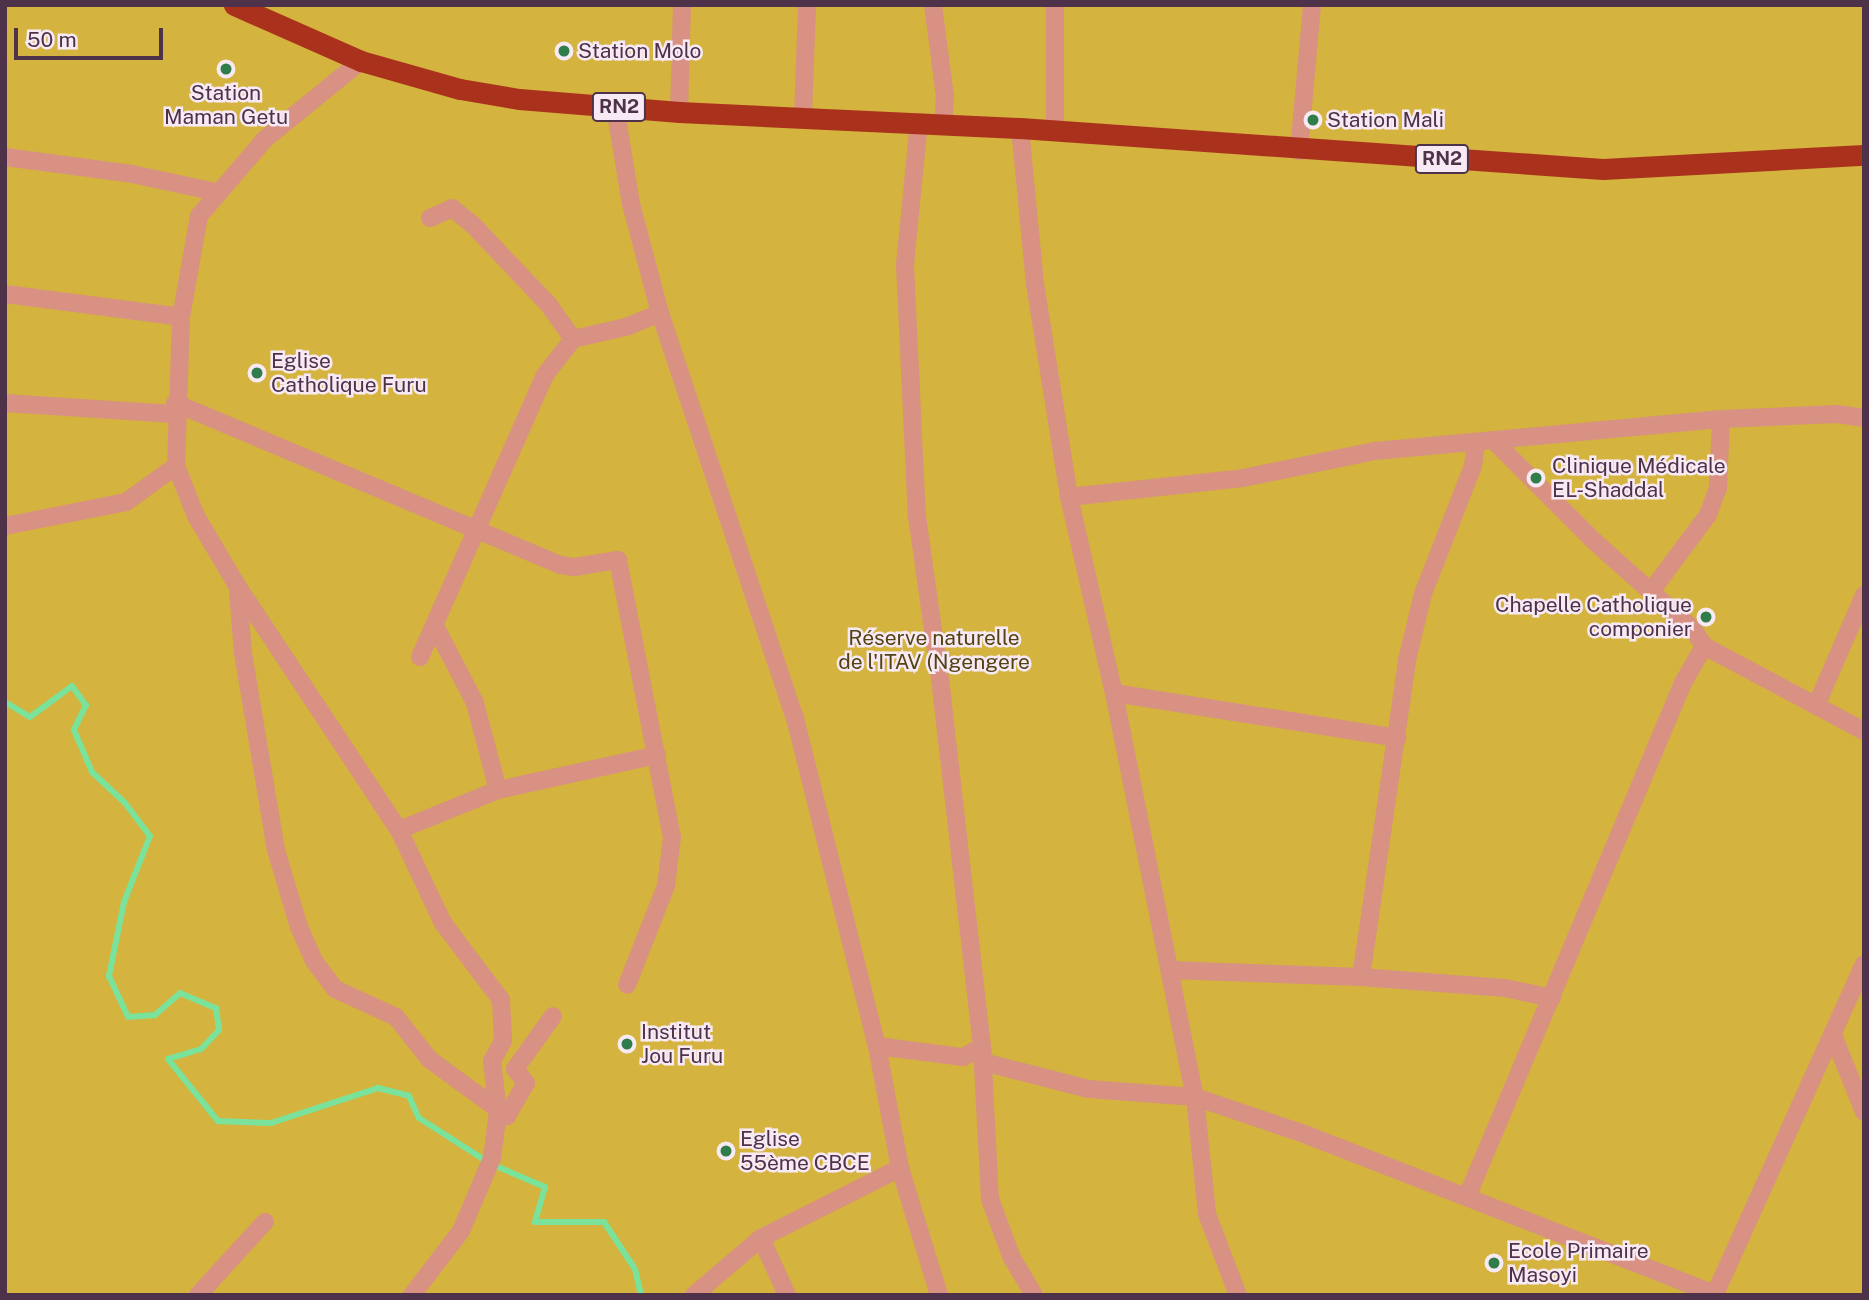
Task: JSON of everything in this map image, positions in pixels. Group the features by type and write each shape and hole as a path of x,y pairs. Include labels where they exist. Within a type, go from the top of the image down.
{"highway":[{"name":"RN2","path":"234,5 361,61 460,89 615,107 943,123 1299,151 1604,169 1864,155"}],"street":[{"path":"679,112 682,5"},
{"path":"803,116 807,5"},
{"path":"933,5 945,96 943,123"},
{"path":"1055,5 1055,131"},
{"path":"1299,151 1312,5"},
{"path":"361,61 265,139 216,192 200,216 181,317 174,409 176,466 196,516 238,587 400,830 443,923 501,1000 503,1041 492,1061 498,1112 492,1158 461,1231 412,1295"},
{"path":"615,107 631,204 660,313 795,718 877,1046 900,1168 939,1295"},
{"path":"919,122 905,265 912,448 982,1047 990,1199 1013,1258 1034,1295"},
{"path":"1020,128 1035,284 1069,497 1114,693 1195,1097 1207,1214 1238,1295"},
{"path":"5,157 119,172 216,192"},
{"path":"430,218 452,208 474,225 549,305 573,339"},
{"path":"5,294 181,317"},
{"path":"420,657 481,528 545,375 573,339 626,327 660,313"},
{"path":"5,403 174,409 481,528 560,565 575,567 618,560 670,812 671,863 626,985"},
{"path":"1069,497 1243,478 1375,451 1721,419 1837,414 1864,418"},
{"path":"1652,590 1708,515 1718,488 1721,419"},
{"path":"1485,442 1652,590 1704,646 1864,731"},
{"path":"1361,976 1407,660 1423,594 1485,442"},
{"path":"5,526 126,502 176,466"},
{"path":"238,587 243,653 276,850 314,961 335,989 396,1017 429,1059 486,1097 498,1112 507,1115 526,1083 515,1069 553,1016"},
{"path":"1816,706 1864,596"},
{"path":"435,626 475,703 498,790"},
{"path":"1467,1197 1683,682 1704,646"},
{"path":"1114,693 1397,738"},
{"path":"400,830 498,790 657,755"},
{"path":"982,1047 982,1062 1089,1089 1195,1097 1467,1197 1716,1294 1864,965"},
{"path":"1170,970 1361,976 1505,988 1552,999"},
{"path":"1833,1035 1864,1112"},
{"path":"877,1046 963,1057 982,1047"},
{"path":"694,1295 761,1238 900,1168"},
{"path":"198,1295 265,1222"},
{"path":"761,1238 787,1295"}],"green space":[{"name":"Réserve naturelle de l'ITAV (Ngengere","path":"5,5 1864,5 1864,1295 5,1295"}],"waterway":[{"path":"5,702 30,717 72,686 86,705 74,730 92,772 125,803 150,836 124,902 109,976 128,1017 155,1015 180,993 216,1008 219,1030 201,1049 168,1059 218,1121 271,1123 378,1088 409,1096 419,1118 489,1163 545,1187 535,1222 604,1222 635,1269 641,1295"}],"place":[{"name":"Station Molo","path":"564,51"},
{"name":"Station Maman Getu","path":"226,69"},
{"name":"Station Mali","path":"1313,120"},
{"name":"Eglise Catholique Furu","path":"257,373"},
{"name":"Clinique Médicale EL-Shaddal","path":"1536,478"},
{"name":"Chapelle Catholique componier","path":"1706,617"},
{"name":"Institut Jou Furu","path":"627,1044"},
{"name":"Eglise 55ème CBCE","path":"726,1151"},
{"name":"Ecole Primaire Masoyi","path":"1494,1263"}]}
